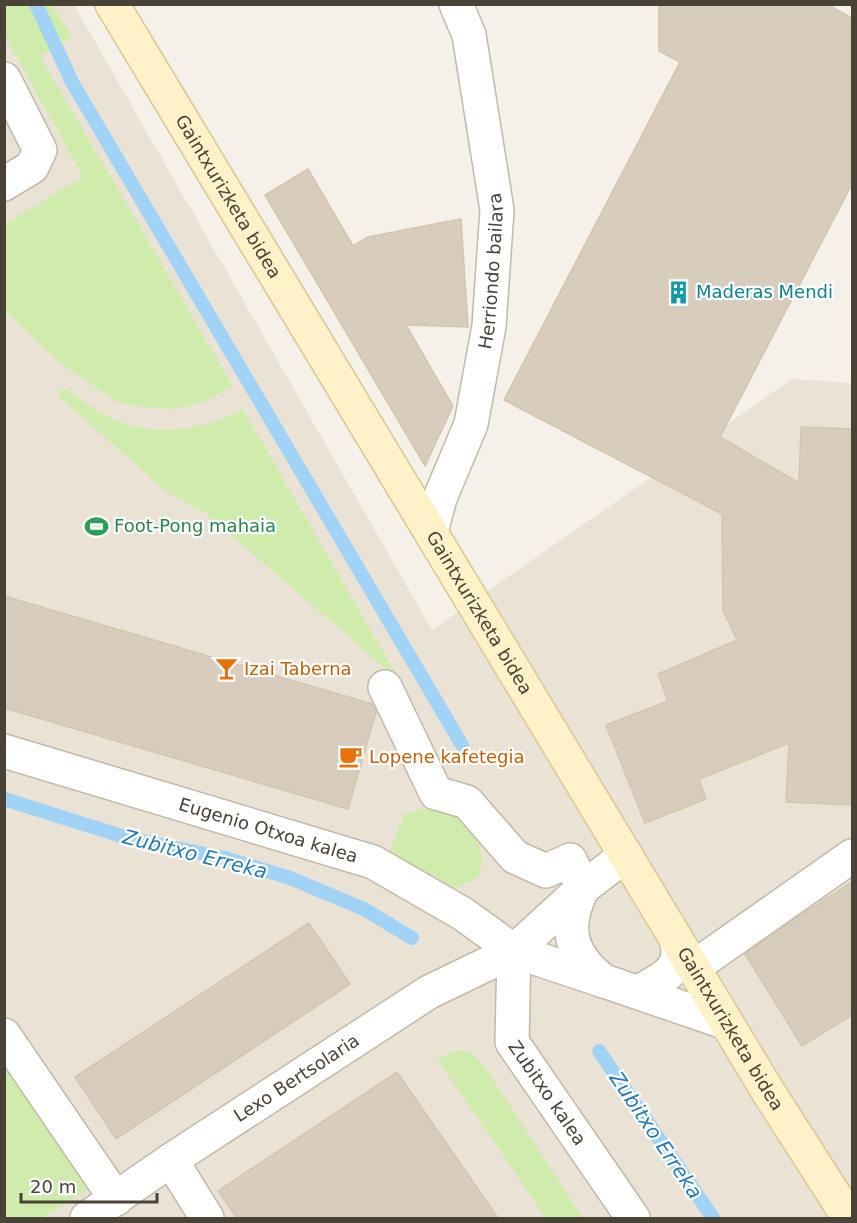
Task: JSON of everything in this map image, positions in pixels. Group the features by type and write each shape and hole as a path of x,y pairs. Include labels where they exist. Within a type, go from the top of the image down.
{"main road":[{"name":"Gaintxurizketa bidea","path":"112,4 676,939 849,1218"}],"street":[{"name":"Herriondo bailara","path":"431,532 440,498 471,424 489,326 497,210 469,35 457,5"},
{"path":"4,79 40,150 32,167 4,184"},
{"path":"386,687 436,793 467,802 515,857 546,871 570,860 583,888"},
{"name":"Eugenio Otxoa kalea","path":"4,751 373,862 463,914 514,951 604,981"},
{"path":"626,855 583,888 575,904 571,922 572,940 579,956 590,970 604,981 727,1023"},
{"path":"694,967 852,856"},
{"name":"Lexo Bertsolaria","path":"87,1218 171,1160 429,992 514,951 583,888"},
{"path":"639,992 668,975 675,967 679,948 676,939"},
{"name":"Zubitxo kalea","path":"514,951 512,1042 633,1218"},
{"path":"4,1035 116,1199"},
{"path":"171,1160 207,1218"}],"shaded area":[{"path":"5,5 74,5 432,630 792,379 852,383 852,1218 5,1218"}],"green space":[{"path":"5,4 52,5 72,36 40,56 233,386 205,402 173,409 117,402 55,359 6,312 5,318 5,224 83,177 5,36"},
{"path":"64,388 107,416 123,423 158,430 211,423 243,409 400,681 203,511 169,494 57,395"},
{"path":"437,806 452,807 472,827 480,848 482,862 479,876 450,891 390,851 404,814"},
{"path":"4,1048 98,1183 42,1218 5,1218"},
{"path":"454,1051 470,1051 483,1064 583,1218 546,1218 437,1059"}],"building":[{"name":"Maderas Mendi","path":"659,4 826,4 852,18 852,184 720,437 799,483 801,427 852,429 852,805 786,802 789,743 699,779 706,799 645,823 606,725 668,701 658,674 737,640 723,610 722,514 504,400 680,62 659,51"},
{"path":"308,169 353,246 368,237 461,219 468,327 406,325 453,406 425,466 265,195"},
{"path":"4,596 372,704 376,712 348,809 4,708"},
{"path":"852,882 852,1015 802,1046 745,954"},
{"path":"309,923 350,984 116,1139 75,1077"},
{"path":"397,1072 498,1218 237,1218 218,1191"}],"waterway":[{"path":"36,4 72,82 462,745"},
{"name":"Zubitxo Erreka","path":"4,799 128,838 225,858 290,878 364,909 412,938"},
{"name":"Zubitxo Erreka","path":"599,1051 713,1218"}],"place":[{"name":"Maderas Mendi","path":"678,292"},
{"name":"Foot-Pong mahaia","path":"96,526"},
{"name":"Izai Taberna","path":"226,669"},
{"name":"Lopene kafetegia","path":"351,757"}]}
